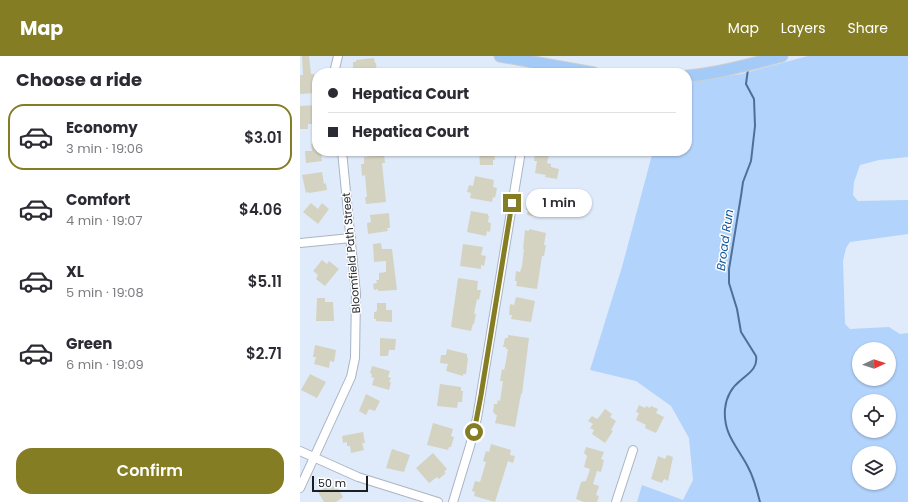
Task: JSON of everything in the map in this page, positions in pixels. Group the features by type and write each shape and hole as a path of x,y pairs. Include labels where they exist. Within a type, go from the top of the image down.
{"main road":[{"path":"500,56 566,68"},
{"path":"692,75 711,73 782,56"}],"street":[{"path":"335,68 338,56"},
{"name":"Bloomfield Path Street","path":"300,488 351,377 355,358 356,294 343,156"},
{"path":"453,502 470,446 478,410 520,156"},
{"path":"300,243 351,238"},
{"path":"616,502 633,450"},
{"path":"300,451 358,477 438,502"}],"shaded area":[{"path":"808,56 908,56 908,157 879,160 860,165 854,182 853,195 858,201 908,200 908,234 850,242 846,248 843,261 845,324 850,329 889,327 900,334 908,333 908,502 637,502 642,485 683,500 693,480 689,438 671,406 636,381 590,370 622,267 652,156 692,156 692,81 741,74"}],"building":[{"path":"302,56 309,56 312,74 312,93 300,94 300,75 303,75"},
{"path":"374,58 376,68 353,68 353,62 356,62 356,60"},
{"path":"312,105 312,124 308,124 308,129 300,129 300,106"},
{"path":"305,151 312,151 312,156 322,156 322,161 306,163"},
{"path":"384,156 385,163 382,163 386,202 366,204 365,197 367,197 365,175 362,176 361,164 364,164 364,157"},
{"path":"479,156 495,156 493,165 480,165"},
{"path":"535,156 549,156 547,163 551,164 551,167 559,169 557,179 545,177 546,175 535,173 537,161 534,161"},
{"path":"322,172 324,184 326,183 327,190 306,193 302,175"},
{"path":"475,176 494,180 493,187 497,188 495,198 493,197 492,202 470,198 471,193 467,192 469,185 473,186"},
{"path":"529,193 556,195 553,207 546,206 545,209 542,208 540,217 527,215 528,210 526,210"},
{"path":"311,203 318,209 322,203 329,209 318,224 303,212"},
{"path":"471,211 488,214 488,222 491,223 490,232 487,231 486,236 467,232"},
{"path":"389,213 390,228 387,228 388,231 368,234 367,223 371,222 370,215"},
{"path":"529,229 546,233 544,245 546,245 544,256 542,256 537,289 516,286 517,281 515,281 516,271 520,272 522,266 525,230 529,231"},
{"path":"381,243 382,249 392,249 397,290 374,290 373,284 377,283 376,280 379,280 379,273 386,272 386,261 374,262 373,244"},
{"path":"463,244 483,247 481,255 486,256 484,266 481,265 481,269 460,266"},
{"path":"322,260 327,264 329,261 339,269 325,286 316,279 318,275 313,271"},
{"path":"458,278 478,281 477,290 481,290 479,300 477,299 474,314 476,314 471,331 451,327"},
{"path":"516,297 535,301 531,322 511,319 512,315 509,315 510,304 514,305"},
{"path":"317,298 325,298 325,302 333,302 334,321 316,321"},
{"path":"377,303 386,303 386,310 392,310 392,322 376,321 376,319 374,319 374,312 377,310"},
{"path":"508,335 529,338 522,394 515,427 495,423 497,415 493,413 494,404 497,404 498,400 500,401 503,381 500,381 502,369 504,370 505,366 508,349 503,347 505,338 508,338"},
{"path":"380,338 396,339 395,350 389,350 388,356 380,356"},
{"path":"315,345 336,350 334,362 330,361 329,368 314,364 316,357 313,357"},
{"path":"447,349 467,354 466,374 463,374 463,376 446,371 448,364 440,363 441,355 446,355"},
{"path":"372,366 390,371 388,377 391,378 389,382 391,382 389,390 372,385 374,378 371,377 372,374 370,373"},
{"path":"310,374 326,382 317,398 301,390"},
{"path":"440,384 461,387 461,391 463,391 462,402 458,402 457,408 437,406"},
{"path":"366,394 380,401 375,411 369,409 366,415 359,411"},
{"path":"639,405 645,408 646,406 650,408 651,406 658,409 656,413 664,417 656,433 645,428 646,425 636,420 639,413 636,412"},
{"path":"605,409 612,414 610,417 616,421 611,430 613,431 605,443 592,434 594,430 590,428 593,424 588,421 592,416 597,419"},
{"path":"433,423 453,429 451,436 454,437 451,447 449,447 448,450 427,445"},
{"path":"363,432 365,443 362,443 364,450 351,453 350,446 347,446 347,442 343,443 342,436"},
{"path":"491,444 511,450 510,455 515,456 513,463 508,461 495,502 474,496 475,492 472,491 475,481 480,482 486,462 483,461 486,451 489,452"},
{"path":"586,447 604,452 601,459 604,460 601,472 597,471 593,484 599,486 596,495 599,496 597,502 584,502 576,499 581,482 586,481 590,469 584,467 587,456 584,453"},
{"path":"392,449 410,455 404,472 386,468"},
{"path":"433,453 447,469 444,472 446,473 439,479 437,477 429,483 416,468"},
{"path":"667,455 673,457 668,481 664,479 662,483 651,479 658,456 665,459"},
{"path":"336,485 343,497 336,502 324,502 318,492 328,486 330,489"}],"waterway":[{"name":"Broad Run","path":"748,69 746,84 754,99 755,126 751,161 743,182 729,269 729,283 737,309 741,332 756,356 756,364 730,393 725,409 725,418 728,433 752,475 760,502"}],"route":[{"path":"474,432 512,203"}]}
